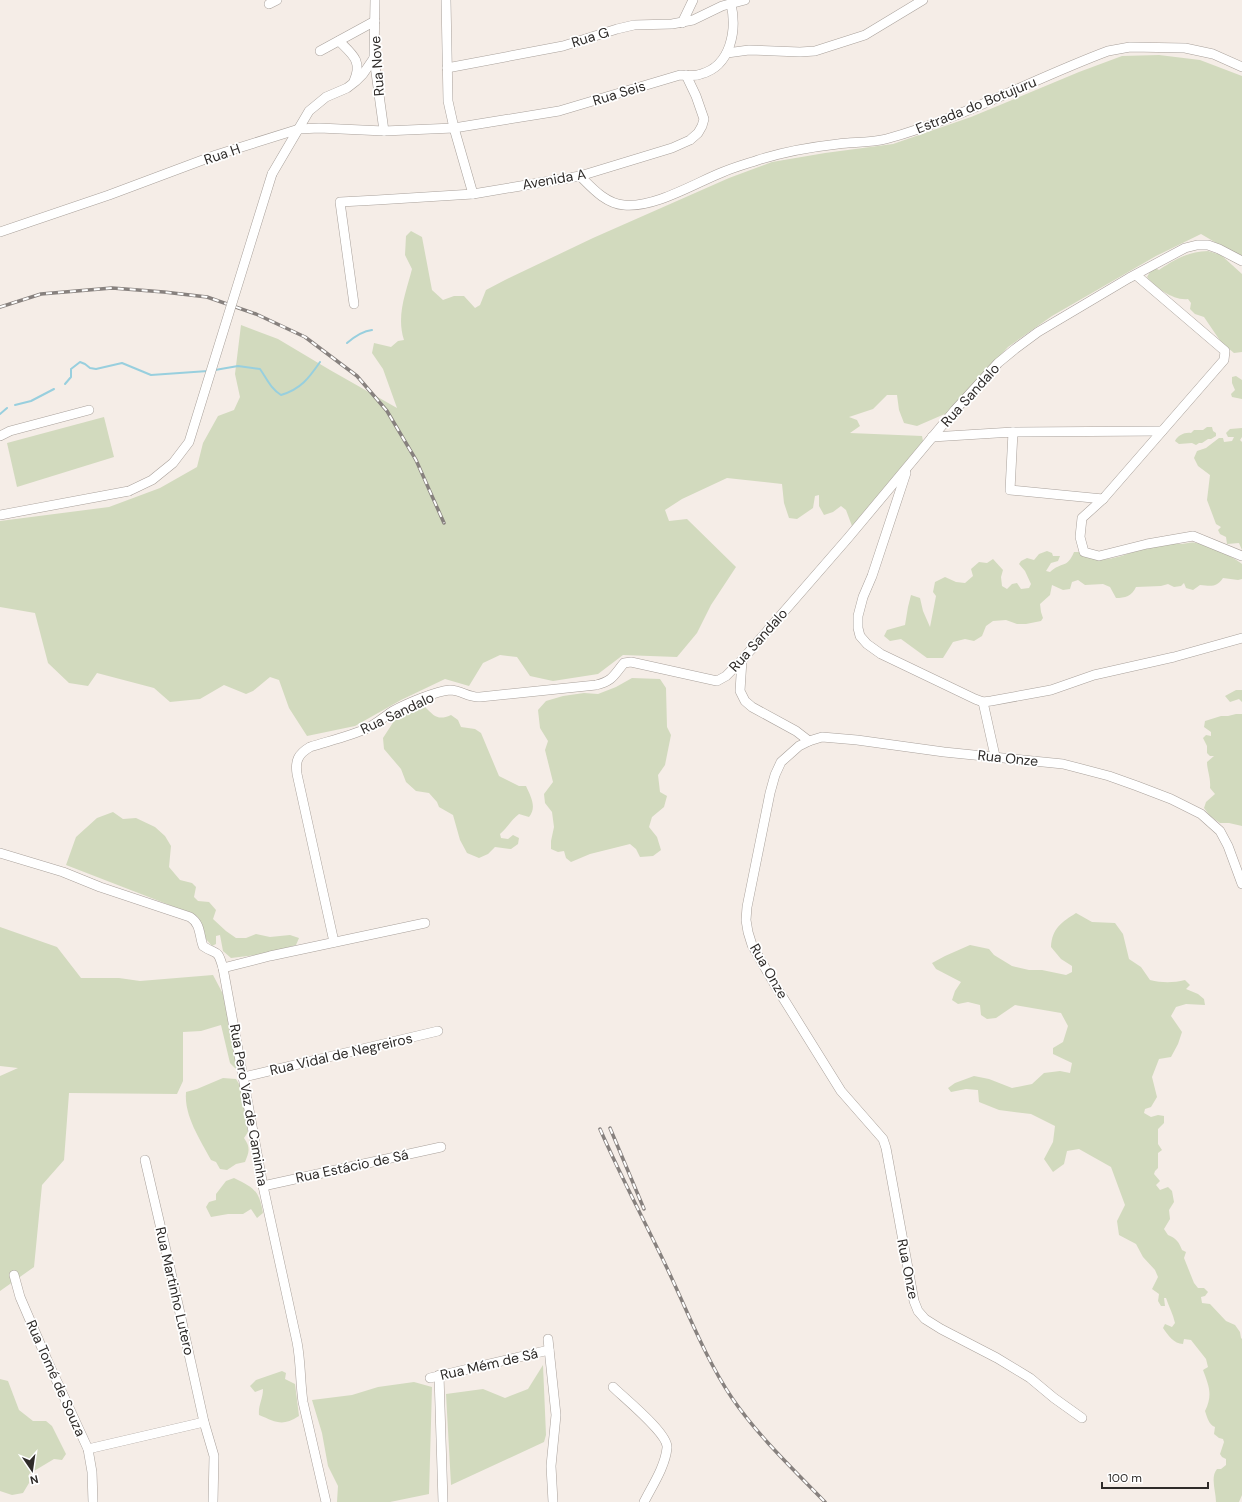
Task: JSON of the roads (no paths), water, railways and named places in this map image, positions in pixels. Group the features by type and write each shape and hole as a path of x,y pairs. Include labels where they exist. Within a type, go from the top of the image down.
{"street":[{"name":"Rua Nove","path":"375,0 374,58 384,131"},
{"path":"446,0 448,101 454,128 473,194"},
{"path":"682,23 693,0"},
{"name":"Rua G","path":"447,68 563,46 617,28 634,25 682,23 693,20 722,6 745,0"},
{"path":"731,4 734,19 727,54 749,50 785,52 815,51 865,36 923,0"},
{"path":"320,51 374,21"},
{"path":"339,41 353,54 358,65 357,74 352,84"},
{"name":"Estrada do Botujuru","path":"580,176 592,189 608,200 623,205 639,205 657,200 723,172 774,155 838,144 884,139 922,128 967,112 1108,51 1130,47 1185,48 1212,54 1242,67"},
{"name":"Rua Seis","path":"454,128 559,111 670,78 686,75 700,75 715,67 727,54"},
{"path":"0,515 129,491 152,480 173,463 189,442 272,174 309,111 316,104 352,84 363,74 374,58"},
{"name":"Avenida A","path":"354,304 340,202 473,194 580,176 672,148 690,140 698,133 704,119 696,96 686,75"},
{"name":"Rua H","path":"0,232 116,193 216,155 299,129 319,128 384,131 454,128"},
{"name":"Rua Sandalo","path":"334,942 297,774 297,760 303,751 310,747 366,729 394,711 437,693 450,690 474,698 596,685 606,683 611,680 624,663 631,662 716,681 726,676 742,660 848,538 932,437 998,363 1015,349 1038,332 1185,248 1197,245 1208,245 1219,249 1242,262"},
{"path":"1136,275 1225,351 1224,360 1102,499 1082,518 1080,537 1084,552 1099,556 1147,544 1193,536 1242,556"},
{"path":"0,436 17,429 89,410"},
{"path":"932,437 1013,432 1162,431"},
{"path":"1013,432 1010,490 1102,499"},
{"path":"909,466 872,576 863,597 858,616 860,636 866,644 881,654 983,702 1051,690 1094,675 1174,657 1242,638"},
{"path":"742,660 740,691 745,701 752,707 796,731 809,741"},
{"path":"983,702 995,756"},
{"name":"Rua Onze","path":"1082,1418 1054,1398 1030,1378 998,1358 941,1329 925,1319 918,1311 914,1302 883,1139 850,1103 829,1075 752,945 748,932 746,920 747,907 774,775 780,762 798,746 809,741 822,738 1063,764 1109,776 1171,799 1201,814 1220,831 1228,846 1242,884"},
{"name":"Rua Pero Vaz de Caminha","path":"0,853 63,872 100,887 190,917 198,926 203,946 220,956 244,1077 263,1186 298,1342 303,1402 326,1502"},
{"path":"223,968 334,942 425,923"},
{"name":"Rua Vidal de Negreiros","path":"244,1077 438,1031"},
{"name":"Rua Estácio de Sá","path":"263,1186 441,1147"},
{"name":"Rua Martinho Lutero","path":"145,1160 204,1422"},
{"name":"Rua Tomé de Souza","path":"14,1275 20,1297 88,1449 204,1422"},
{"path":"548,1339 556,1416 551,1466 553,1502"},
{"name":"Rua Mém de Sá","path":"430,1378 549,1350"},
{"path":"439,1376 443,1502"},
{"path":"613,1387 651,1423 666,1443 667,1448 661,1466 644,1502"},
{"path":"204,1422 214,1456 213,1502"},
{"path":"88,1449 92,1472 93,1502"}],"waterway":[{"path":"347,343 359,335 372,330"},
{"path":"65,384 71,377 71,369 80,362 90,368 96,369 122,363 151,375 208,371"},
{"path":"215,370 238,366 260,369 272,387 281,395 294,390 304,382 320,362"},
{"path":"15,405 31,401 54,389"},
{"path":"0,414 7,408"}],"railway":[{"path":"0,307 41,294 112,288 164,292 207,297 256,314 305,337 357,376 387,411 416,460 444,523"},
{"path":"610,1128 644,1209"},
{"path":"600,1129 722,1383 742,1412 764,1439 825,1502"}]}
